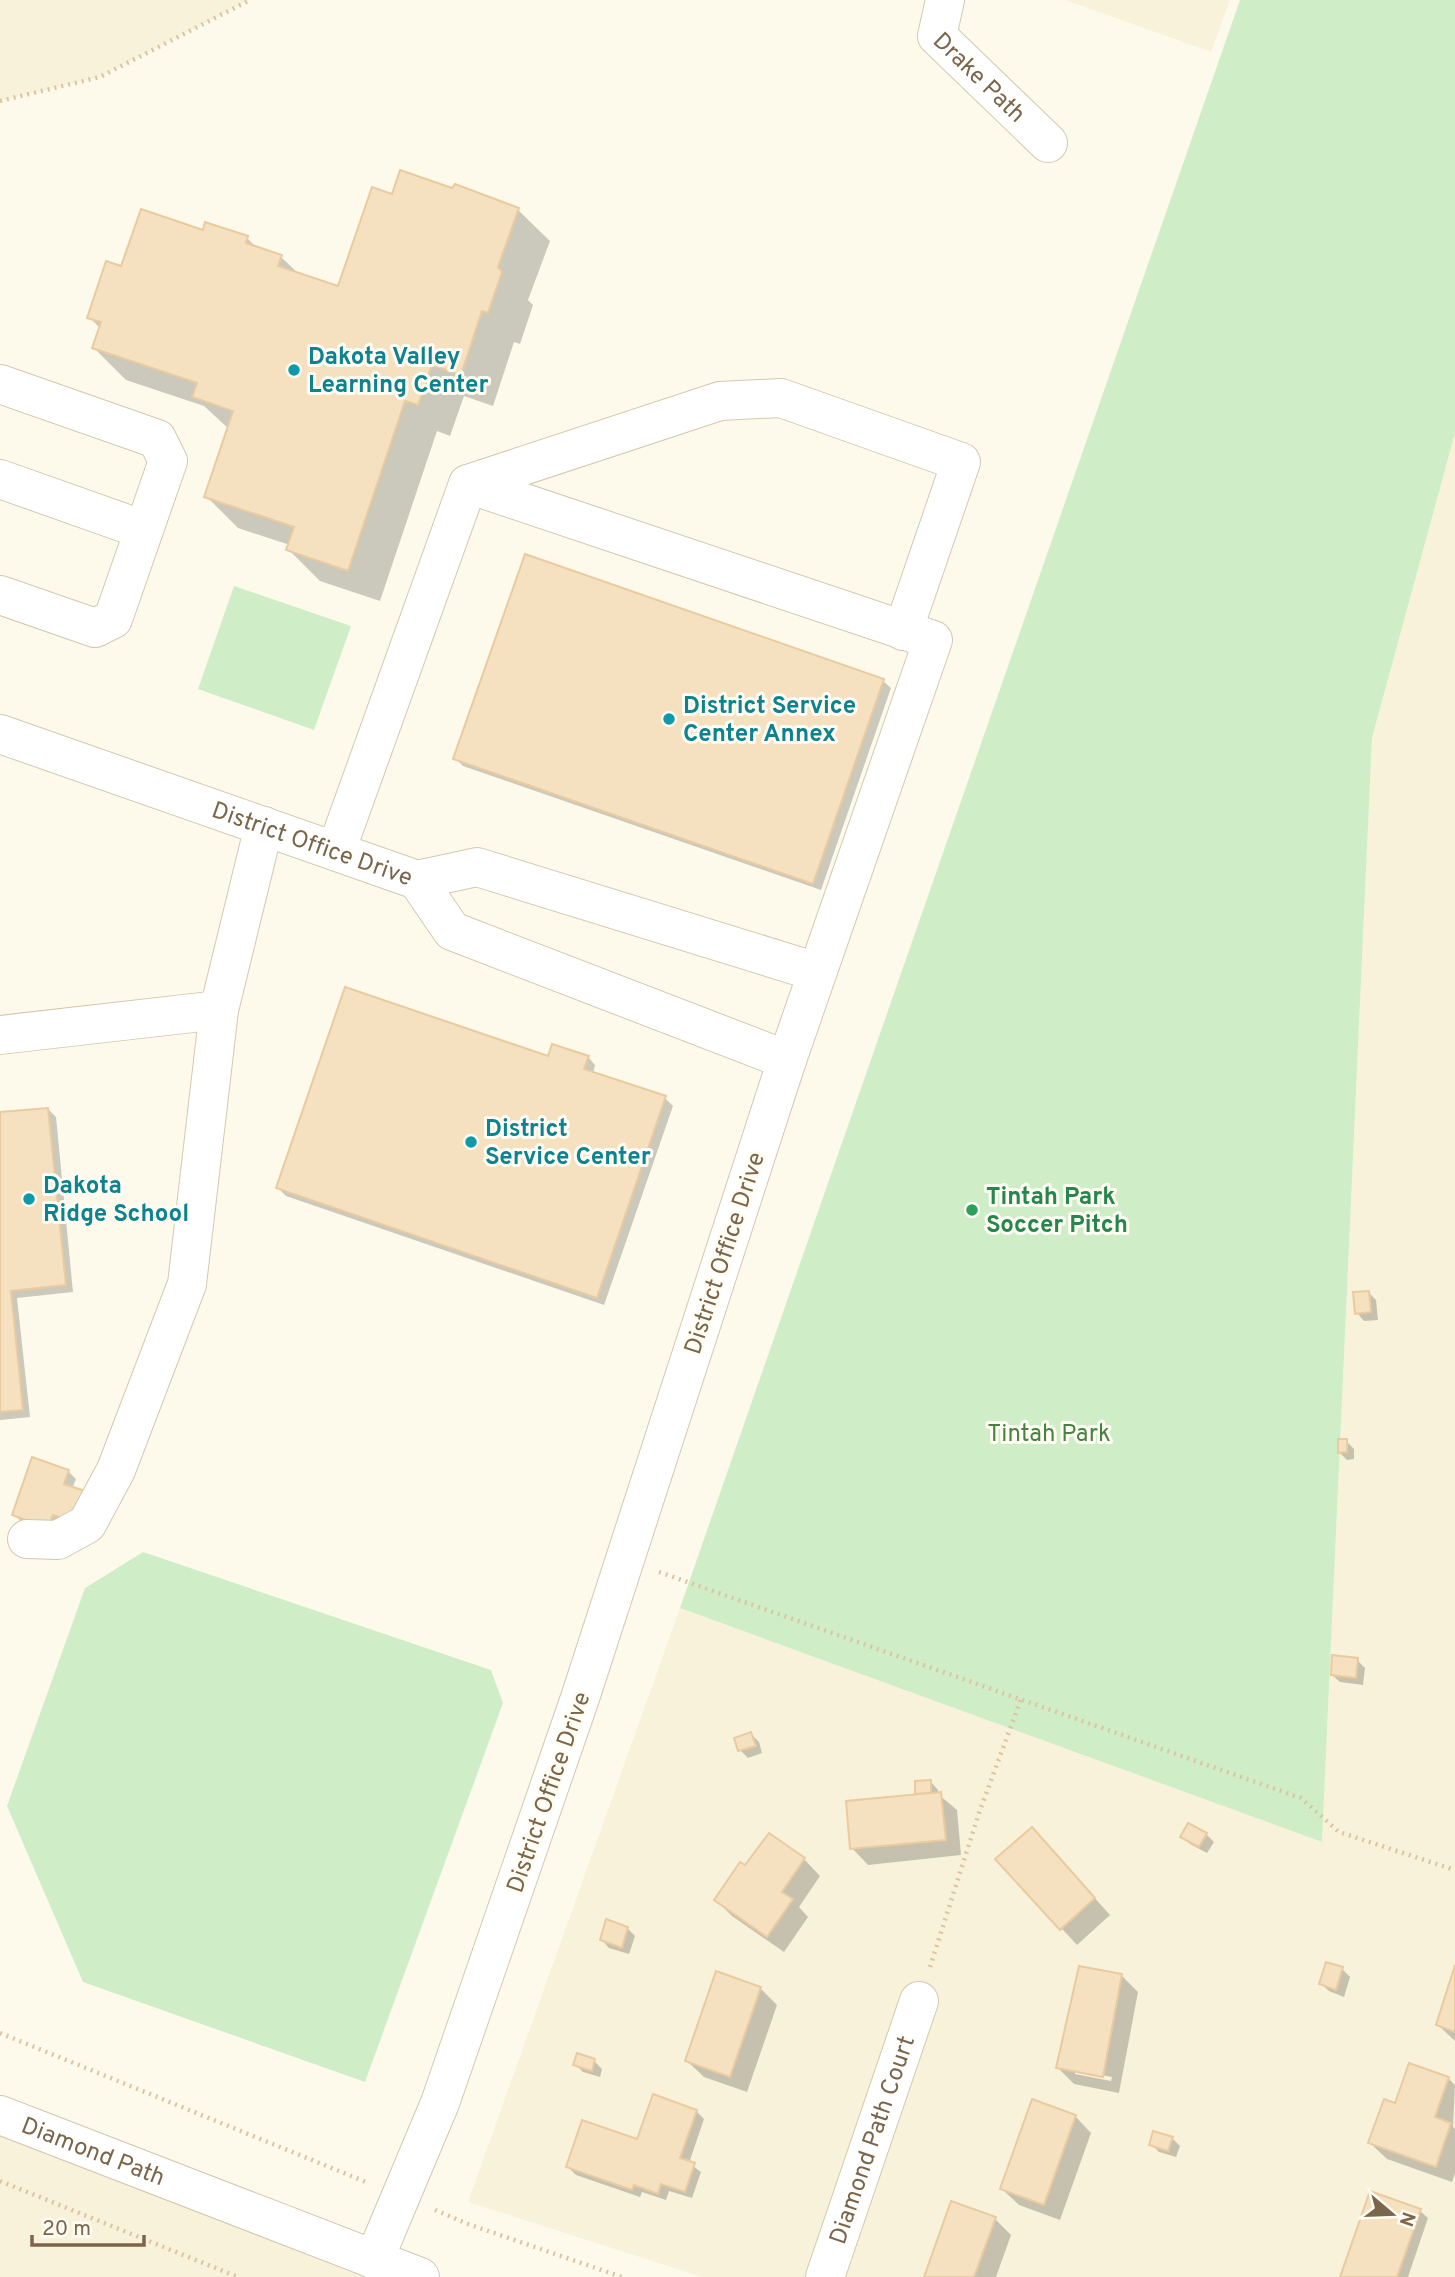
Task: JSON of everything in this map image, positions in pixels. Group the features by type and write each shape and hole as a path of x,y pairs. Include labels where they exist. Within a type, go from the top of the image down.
{"street":[{"name":"Drake Path","path":"944,0 937,36 1048,144"},
{"path":"0,384 157,439 168,461 113,619 95,628 0,595"},
{"path":"468,484 720,401 780,398 961,462 903,631"},
{"path":"0,479 144,530"},
{"path":"468,484 933,640 787,1059"},
{"path":"336,851 468,484"},
{"name":"District Office Drive","path":"0,734 417,880 452,931 787,1059 580,1698 440,2103 374,2260"},
{"path":"27,1539 58,1540 88,1524 116,1470 187,1284 219,1010 264,826"},
{"path":"417,880 477,867 817,972"},
{"path":"0,1035 219,1010"},
{"name":"Diamond Path Court","path":"825,2277 919,2001"},
{"name":"Diamond Path","path":"0,2115 420,2277"}],"path":[{"path":"0,101 100,77 250,0"},
{"path":"624,1564 661,1573 1301,1798 1339,1832 1455,1870"},
{"path":"919,2001 979,1814 1021,1699"},
{"path":"0,2033 468,2224 622,2277"},
{"path":"0,2181 238,2277"}],"shaded area":[{"path":"0,0 250,0 100,77 0,101"},
{"path":"1065,0 1230,0 1211,52"},
{"path":"1455,433 1455,2277 702,2277 468,2202 680,1608 1322,1842 1372,738"},
{"path":"0,2126 391,2277 0,2277"}],"green space":[{"name":"Tintah Park","path":"1240,0 1455,0 1455,433 1372,738 1322,1842 680,1608"},
{"path":"234,586 351,626 314,730 198,689"},
{"path":"143,1552 491,1670 503,1703 365,2082 83,1982 7,1806 85,1588"}],"building":[{"name":"Dakota Valley Learning Center","path":"400,170 452,188 455,184 519,208 498,267 502,272 488,313 482,311 461,375 432,365 418,405 405,401 348,571 286,550 294,527 204,497 233,411 192,397 197,383 92,348 101,322 87,318 106,261 121,266 141,209 203,230 205,222 248,236 246,243 282,255 278,266 338,286 372,187 392,194"},
{"name":"District Service Center Annex","path":"525,554 884,679 813,884 453,759"},
{"name":"District Service Center","path":"345,987 548,1056 552,1044 589,1056 584,1069 666,1096 597,1298 276,1188"},
{"name":"Dakota Ridge School","path":"48,1108 66,1285 11,1291 23,1410 0,1412 0,1112"},
{"path":"1369,1291 1371,1312 1355,1314 1353,1292"},
{"path":"1338,1439 1347,1439 1347,1452 1338,1453"},
{"path":"32,1457 69,1470 64,1484 85,1491 75,1522 53,1515 48,1528 12,1515"},
{"path":"1332,1655 1358,1658 1356,1678 1331,1675"},
{"path":"751,1732 756,1746 738,1751 734,1738"},
{"path":"931,1780 931,1793 915,1794 915,1781"},
{"path":"941,1792 946,1840 850,1849 846,1801"},
{"path":"1188,1823 1207,1833 1199,1847 1180,1837"},
{"path":"1032,1827 1095,1898 1060,1930 995,1859"},
{"path":"769,1833 805,1858 782,1892 793,1899 767,1937 714,1900 740,1862 745,1865"},
{"path":"606,1919 628,1927 622,1948 600,1940"},
{"path":"1326,1962 1343,1967 1336,1990 1319,1984"},
{"path":"1455,1965 1455,2032 1436,2025"},
{"path":"1079,1966 1122,1974 1103,2077 1056,2068"},
{"path":"716,1971 761,1987 730,2077 685,2061"},
{"path":"577,2053 595,2059 592,2071 573,2065"},
{"path":"1409,2063 1449,2077 1435,2117 1451,2123 1436,2167 1368,2143 1384,2099 1395,2103"},
{"path":"653,2094 697,2110 680,2158 695,2163 685,2192 661,2184 658,2194 634,2185 632,2190 566,2167 582,2120 637,2139"},
{"path":"1032,2099 1076,2115 1044,2205 1000,2189"},
{"path":"1153,2131 1173,2137 1168,2151 1149,2145"},
{"path":"1370,2191 1421,2209 1397,2277 1340,2277"},
{"path":"951,2201 996,2217 974,2277 924,2277"}],"place":[{"name":"Dakota Valley Learning Center","path":"294,370"},
{"name":"District Service Center Annex","path":"669,719"},
{"name":"District Service Center","path":"471,1142"},
{"name":"Dakota Ridge School","path":"29,1199"},
{"name":"Tintah Park Soccer Pitch","path":"972,1210"}]}
